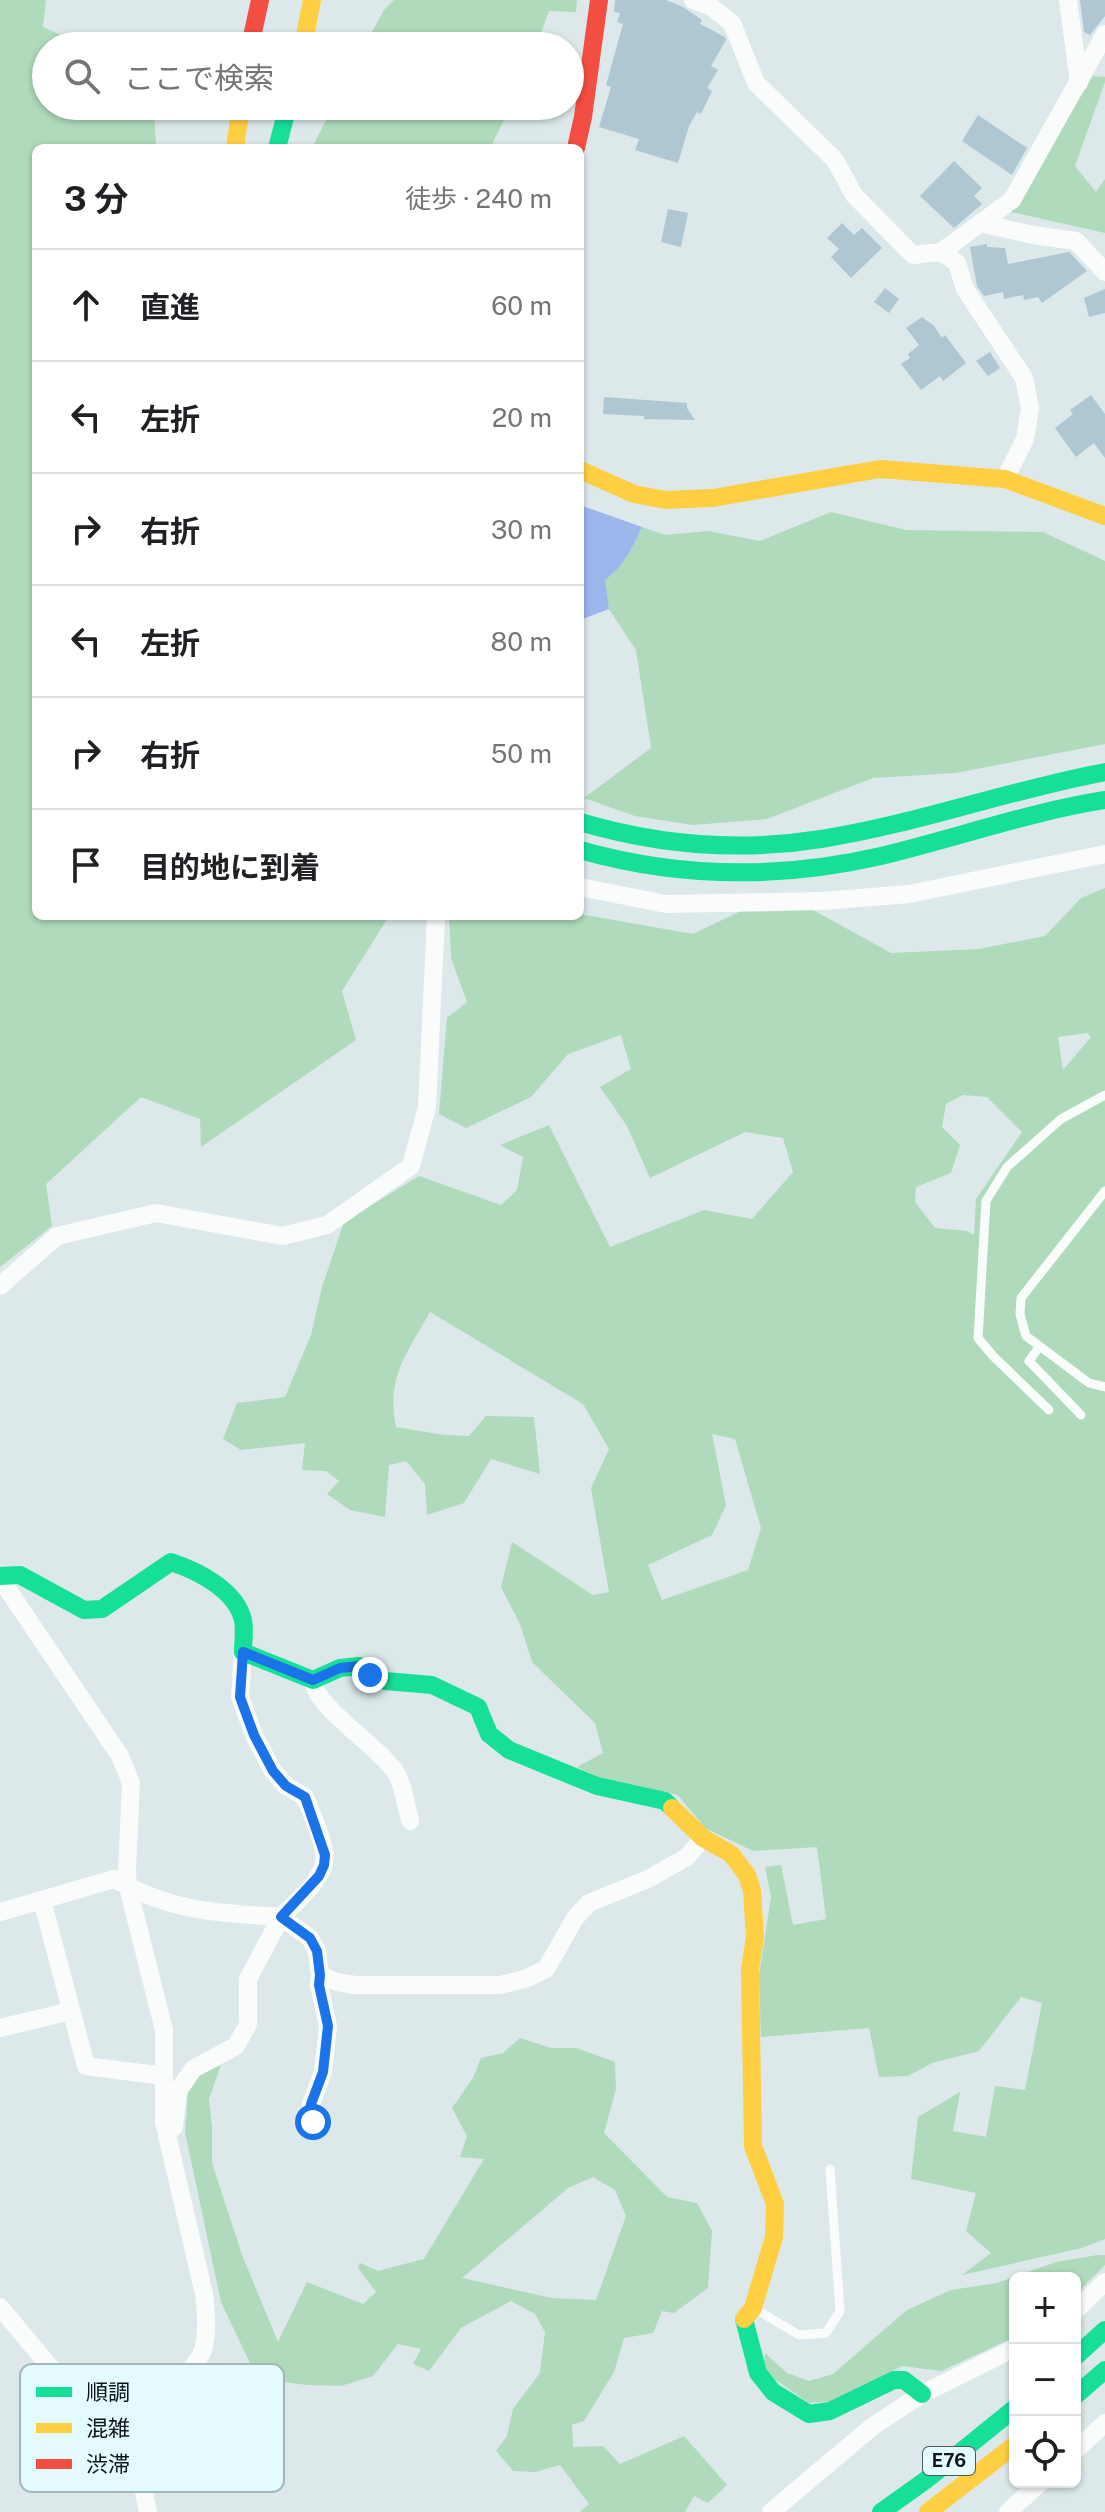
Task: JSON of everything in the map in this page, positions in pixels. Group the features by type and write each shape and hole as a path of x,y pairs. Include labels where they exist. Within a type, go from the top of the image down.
{"main road":[{"path":"253,32 260,0"},
{"path":"306,32 312,0"},
{"path":"584,110 599,0"},
{"path":"236,144 239,120"},
{"path":"278,144 284,120"},
{"path":"577,144 582,120"},
{"path":"584,472 634,494 666,500 713,498 880,469 1005,479 1105,516"},
{"path":"584,823 636,838 679,844 790,843 848,835 1031,787 1105,772"},
{"path":"584,851 631,864 676,870 729,873 793,870 853,861 1105,800"},
{"path":"0,1577 20,1575 84,1610 102,1609 160,1568 171,1562 180,1564 222,1588 234,1601 243,1619 243,1652 313,1680 340,1668 359,1666 389,1684 426,1683 478,1707 489,1734 509,1750 597,1786 665,1801 703,1838 731,1854 747,1875 752,1891 755,1937 750,1969 753,2146 775,2204 774,2237 753,2308 744,2320 758,2373 773,2392 809,2414 830,2411 894,2380 904,2380 922,2394"},
{"path":"1081,2352 1105,2330"},
{"path":"1081,2391 1105,2370"},
{"name":"E76","path":"881,2512 1009,2413"},
{"name":"E76","path":"928,2512 1009,2450"}],"street":[{"path":"693,0 710,6 732,23 756,83 835,160 854,195 913,255 941,252 1012,200 1105,34"},
{"path":"1068,0 1079,83"},
{"path":"980,223 1076,241 1105,272"},
{"path":"941,252 957,263 965,289 1024,378 1030,408 1025,439 1005,479"},
{"path":"584,888 666,904 823,901 909,894 1105,854"},
{"path":"0,1286 57,1236 156,1213 283,1236 327,1225 411,1166 427,1107 436,920"},
{"path":"0,1577 120,1756 131,1783 128,1887 164,2030 164,2122 204,2294 207,2323 202,2352 193,2364"},
{"path":"168,2141 174,2138 178,2091 193,2069 236,2046 248,2024 248,1979 281,1917 319,1876 324,1865 325,1855 305,1797 286,1786 273,1771 254,1735 240,1697 243,1652"},
{"path":"313,1680 320,1700 380,1753 398,1776 410,1821"},
{"path":"320,1975 355,1985 500,1985 525,1979 546,1969 575,1918 589,1903 648,1879 687,1857 703,1838"},
{"path":"0,1912 114,1879 146,1896 201,1911 281,1917 310,1938 317,1951 319,1985 328,2026 323,2072 311,2104 313,2122"},
{"path":"42,1900 86,2066 164,2076"},
{"path":"0,2028 71,2011"},
{"path":"1081,2305 1105,2282"},
{"path":"0,2307 48,2364"},
{"path":"771,2512 873,2426 922,2394 1009,2351"},
{"path":"1081,2445 1105,2423"},
{"path":"1008,2512 1034,2488"},
{"path":"143,2492 148,2512"}],"lane":[{"path":"1049,1410 978,1338 986,1201 1007,1167 1050,1128 1105,1095"},
{"path":"1105,1191 1021,1298 1020,1314 1026,1336 1089,1383 1105,1387"},
{"path":"1039,1347 1029,1361 1081,1415"},
{"path":"753,2308 799,2335 826,2333 840,2311 830,2169"}],"green space":[{"path":"0,0 46,0 43,27 54,32 32,32 32,120 155,120 156,144 32,144 32,920 386,920 342,991 356,1040 201,1147 200,1119 141,1097 46,1184 52,1226 0,1267"},
{"path":"394,0 577,0 576,12 549,11 541,32 372,32 384,10"},
{"path":"1093,76 1105,77 1105,82 1075,166 1096,192 1105,179 1105,233 1011,212"},
{"path":"326,120 504,120 493,144 314,144"},
{"path":"831,512 906,530 1043,532 1105,561 1105,744 956,773 873,778 767,819 693,825 635,816 584,798 651,748 636,650 609,609 604,580 622,563 642,527 665,535 708,531 760,541"},
{"path":"1105,888 1105,2239 1082,2248 962,2275 991,2253 966,2231 976,2193 911,2179 918,2117 960,2092 953,2131 986,2137 995,2086 1025,2090 1042,2003 1021,1997 979,2051 932,2063 908,2076 879,2077 869,2028 761,2037 759,1976 771,1897 765,1867 781,1865 793,1925 826,1919 817,1847 753,1851 705,1828 678,1795 601,1779 577,1767 603,1753 595,1723 532,1662 520,1624 501,1587 512,1542 593,1595 609,1592 591,1488 609,1449 583,1404 430,1312 406,1353 396,1379 396,1427 469,1436 486,1416 534,1417 540,1474 491,1459 464,1503 427,1515 425,1484 406,1461 389,1465 385,1517 350,1510 327,1494 339,1481 326,1471 302,1470 305,1443 241,1450 223,1439 237,1403 285,1397 311,1335 322,1287 344,1222 419,1176 501,1205 517,1190 523,1157 500,1145 549,1125 610,1247 704,1210 752,1219 793,1172 783,1138 745,1132 650,1178 627,1126 600,1087 631,1069 621,1035 568,1054 531,1097 466,1128 439,1114 447,1018 467,1002 451,958 449,920 584,920 584,915 693,934 745,909 804,905 891,953 979,949 1045,936 1081,898","holes":["1087,1033 1091,1037 1063,1070 1058,1037","963,1095 987,1097 1022,1132 976,1199 974,1235 967,1231 935,1228 915,1202 916,1187 951,1173 960,1145 942,1127 946,1104","712,1434 735,1439 761,1528 748,1570 662,1600 648,1565 712,1535 726,1505"]},
{"path":"520,2038 551,2048 576,2048 615,2062 616,2089 604,2133 667,2197 697,2203 712,2231 708,2288 674,2313 662,2311 653,2333 624,2338 614,2372 584,2421 572,2425 573,2447 603,2446 620,2464 684,2436 727,2485 708,2503 694,2496 685,2512 580,2512 589,2504 560,2465 535,2472 513,2471 496,2451 507,2436 513,2409 540,2373 545,2332 535,2314 511,2301 461,2328 429,2371 413,2364 421,2349 398,2344 373,2376 341,2386 284,2382 284,2364 251,2364 221,2302 185,2132 188,2093 201,2074 221,2065 209,2099 212,2163 242,2255 278,2342 307,2282 363,2304 376,2292 358,2268 360,2263 378,2271 424,2259 484,2159 460,2157 467,2136 452,2108 473,2078 481,2058 503,2053","holes":["593,2177 615,2190 626,2216 596,2300 552,2298 462,2278 568,2188"]},
{"path":"1105,2255 1105,2265 1081,2289 1081,2272 1028,2272 1056,2262"},
{"path":"1009,2279 1009,2340 941,2371 902,2366 835,2401 809,2403 763,2371 765,2353 787,2373 809,2381 833,2374 907,2310 951,2290"}],"water":[{"path":"584,506 642,527 627,556 605,580 609,609 584,618"}],"building":[{"path":"615,0 666,0 683,7 702,20 700,24 725,37 711,66 718,70 707,88 712,91 701,114 697,112 689,126 678,163 635,150 639,139 599,127 611,87 606,85 623,24 617,22 620,13 614,12"},
{"path":"1080,0 1105,0 1105,16 1090,35 1084,32"},
{"path":"978,115 1027,148 1012,175 962,141"},
{"path":"954,161 982,188 974,196 982,204 954,228 920,196"},
{"path":"668,209 688,213 681,247 661,242"},
{"path":"842,223 854,235 862,228 882,248 851,278 831,257 839,249 827,238"},
{"path":"987,244 987,247 1005,248 1008,264 1069,252 1087,271 1042,303 1038,297 1024,300 1023,295 1004,299 1003,292 984,296 977,286 970,247"},
{"path":"885,288 899,299 889,313 874,302"},
{"path":"1105,289 1105,313 1089,317 1084,298"},
{"path":"922,317 934,326 942,338 945,335 966,363 943,381 940,376 921,390 901,364 910,358 908,354 919,345 906,328"},
{"path":"990,352 1000,368 988,376 976,361"},
{"path":"1091,395 1105,414 1105,458 1094,443 1076,457 1055,428 1073,414 1070,410"},
{"path":"604,397 687,403 695,420 603,414"}],"traffic: fast":[{"path":"278,144 284,120"},
{"path":"584,823 639,836 699,844 791,843 857,833 1105,772"},
{"path":"584,851 655,866 692,870 768,872 806,869 881,856 1021,818 1105,800"},
{"path":"0,1576 20,1575 84,1610 102,1609 171,1562 204,1576 233,1600 243,1620 243,1652 313,1680 340,1668 359,1666 385,1681 432,1685 478,1707 489,1734 509,1750 597,1786 665,1801 672,1808"},
{"path":"744,2319 758,2373 773,2392 809,2414 830,2411 894,2380 904,2380 922,2394"},
{"path":"1081,2352 1105,2330"},
{"path":"1081,2391 1105,2370"},
{"path":"881,2512 1009,2413"}],"traffic: slow":[{"path":"306,32 312,0"},
{"path":"236,144 239,120"},
{"path":"584,472 634,494 666,500 713,498 880,469 1005,479 1105,516"},
{"path":"672,1808 703,1838 731,1854 747,1875 752,1891 755,1937 750,1969 753,2146 775,2204 774,2237 753,2308 744,2319"},
{"path":"928,2512 1009,2450"}],"traffic: jam":[{"path":"253,32 260,0"},
{"path":"584,110 599,0"},
{"path":"577,144 582,120"}],"route":[{"path":"313,2122 311,2104 323,2072 328,2026 319,1985 317,1951 310,1938 281,1917 319,1876 325,1855 305,1797 286,1786 273,1771 254,1735 240,1697 243,1652 313,1680 340,1668 359,1666 370,1675"}]}
